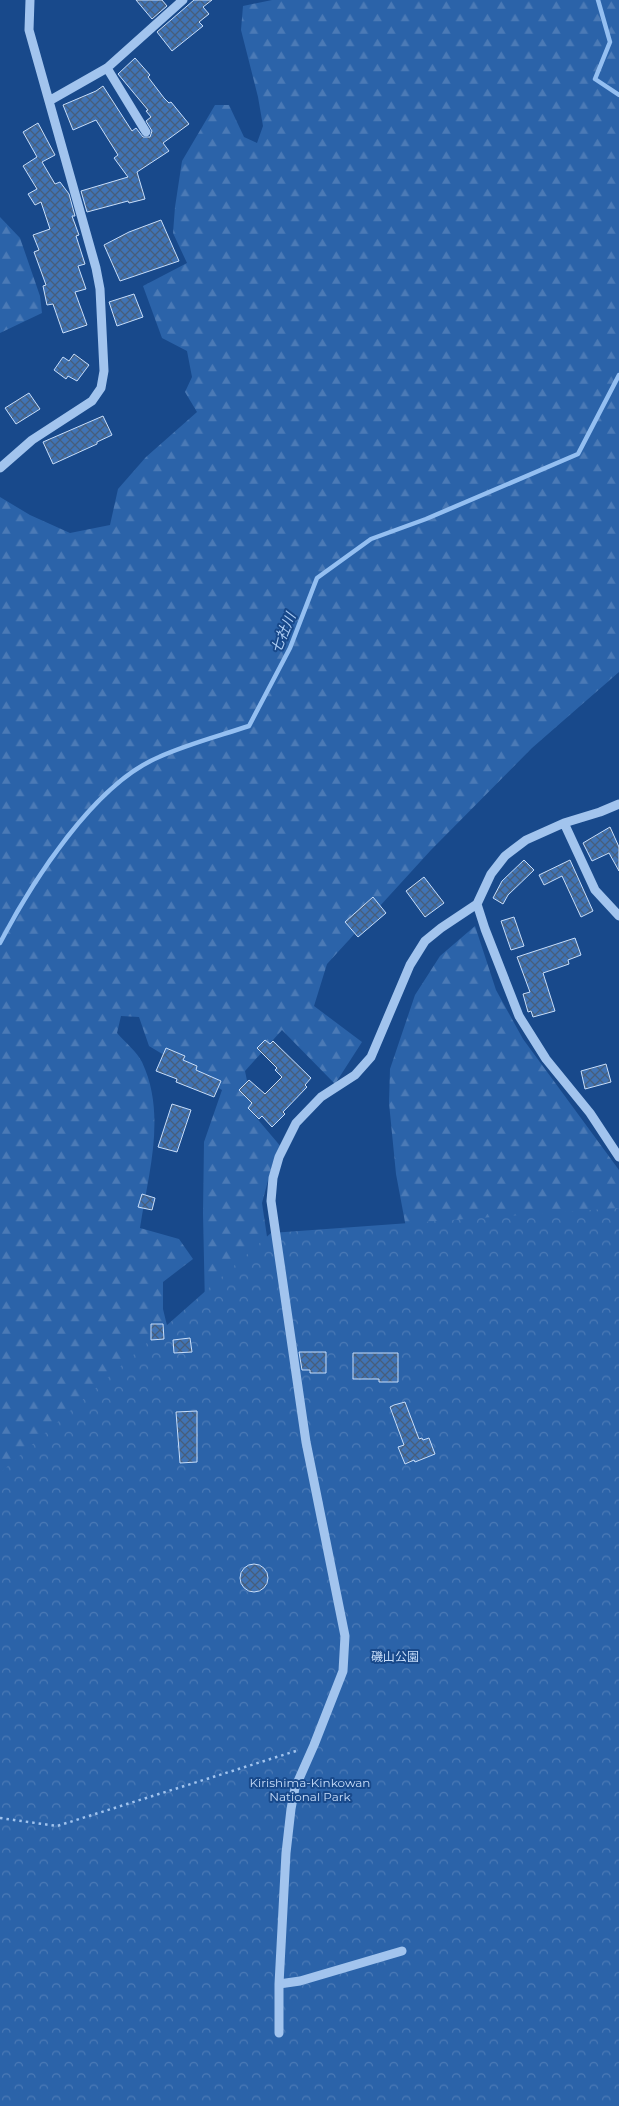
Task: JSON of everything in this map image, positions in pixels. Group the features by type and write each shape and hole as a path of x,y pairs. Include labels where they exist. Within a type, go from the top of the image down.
{"street":[{"path":"0,468 32,440 92,401 101,388 104,371 100,289 96,268 28,30 30,0"},
{"path":"49,100 107,68 183,0"},
{"path":"107,68 146,132"},
{"path":"279,2034 279,1984 286,1853 291,1809 295,1788 343,1671 345,1636 306,1442 271,1201 273,1178 279,1157 296,1123 321,1097 355,1075 371,1057 410,965 425,941 477,904 491,874 505,856 526,840 564,823 619,804"},
{"path":"564,823 595,890 619,916"},
{"path":"477,904 520,1016 546,1059 590,1113 619,1157"},
{"path":"279,1984 300,1981 402,1951"}],"path":[{"path":"0,1818 57,1826 314,1745"}],"green space":[{"name":"磯山公園","path":"272,0 619,0 619,672 532,748 431,850 327,964 314,1006 362,1042 335,1084 282,1030 245,1071 254,1115 282,1148 273,1162 262,1203 270,1257 206,1354 203,1213 204,1142 222,1090 149,1046 139,1017 121,1016 117,1033 140,1058 149,1082 153,1103 154,1124 151,1166 140,1228 179,1239 193,1259 163,1282 163,1309 179,1375 410,1249 396,1174 389,1103 390,1069 415,995 440,956 475,926 496,990 523,1039 619,1170 619,2106 0,2106 0,497 30,515 70,533 110,525 118,489 146,457 197,412 185,392 192,377 187,351 162,338 143,286 187,263 173,233 182,161 215,105 229,105 244,137 257,143 263,126 258,97 241,30 243,6"},
{"path":"0,217 20,238 40,296 42,313 0,333"},
{"name":"Kirishima-Kinkowan National Park","path":"619,1208 619,2106 0,2106 0,1473 271,1233"}],"building":[{"path":"136,0 162,0 167,6 152,19"},
{"path":"194,0 212,0 203,7 209,14 199,22 203,26 172,51 157,32"},
{"path":"135,58 150,75 148,77 164,98 169,103 171,102 189,124 163,143 169,151 137,172 145,199 129,203 128,201 87,212 81,191 128,177 114,158 118,155 96,120 73,130 63,105 96,91 103,86 132,131 136,128 143,137 150,137 152,131 146,121 151,117 146,111 148,110 118,74"},
{"path":"38,123 55,155 42,162 55,184 60,182 69,194 75,216 72,216 79,235 76,236 85,264 78,266 86,289 75,292 87,325 63,333 53,304 47,305 43,286 46,285 34,252 39,250 33,235 50,229 41,202 35,205 28,194 37,189 23,166 37,157 23,132"},
{"path":"161,220 179,261 120,281 104,245 129,232"},
{"path":"134,294 143,317 117,326 109,302"},
{"path":"74,354 89,365 77,381 68,376 66,379 54,370 63,357 69,361"},
{"path":"29,393 40,409 16,424 5,408"},
{"path":"103,416 112,435 53,464 43,442"},
{"path":"610,827 619,847 619,871 609,853 592,861 583,843"},
{"path":"524,860 534,870 508,895 503,904 493,898 502,881"},
{"path":"570,860 593,911 581,917 562,876 544,885 539,875"},
{"path":"424,877 444,903 425,917 406,891"},
{"path":"373,897 386,913 358,937 345,922"},
{"path":"514,917 524,946 511,950 501,921"},
{"path":"575,938 581,955 568,960 569,964 543,973 555,1011 533,1017 531,1011 528,1012 523,994 530,992 517,957"},
{"path":"265,1040 270,1044 273,1041 311,1078 305,1085 307,1087 283,1112 285,1114 272,1127 262,1116 259,1119 248,1108 252,1103 239,1090 249,1080 265,1094 282,1077 275,1070 277,1068 257,1048"},
{"path":"166,1048 185,1056 183,1060 197,1066 196,1070 221,1081 214,1097 176,1082 177,1079 156,1071"},
{"path":"606,1064 611,1082 585,1089 581,1071"},
{"path":"172,1104 191,1110 177,1152 158,1147"},
{"path":"142,1194 155,1198 152,1210 138,1207"},
{"path":"151,1324 163,1324 164,1339 151,1340"},
{"path":"190,1338 192,1352 174,1353 173,1340"},
{"path":"299,1352 326,1352 326,1373 310,1373 310,1370 302,1370"},
{"path":"353,1353 398,1353 398,1382 379,1382 379,1379 353,1379"},
{"path":"405,1402 419,1439 429,1438 435,1454 405,1464 398,1447 404,1445 390,1407"},
{"path":"197,1411 197,1462 180,1463 176,1412"},
{"path":"254,1564 264,1568 268,1578 264,1588 254,1592 244,1588 240,1578 244,1568"}],"waterway":[{"name":"七社川","path":"598,0 610,42 595,79 619,95"},
{"name":"七社川","path":"0,943 47,864 67,837 111,789 135,770 159,757 192,744 249,726 290,648 317,578 371,539 426,519 578,454 619,375"}]}
